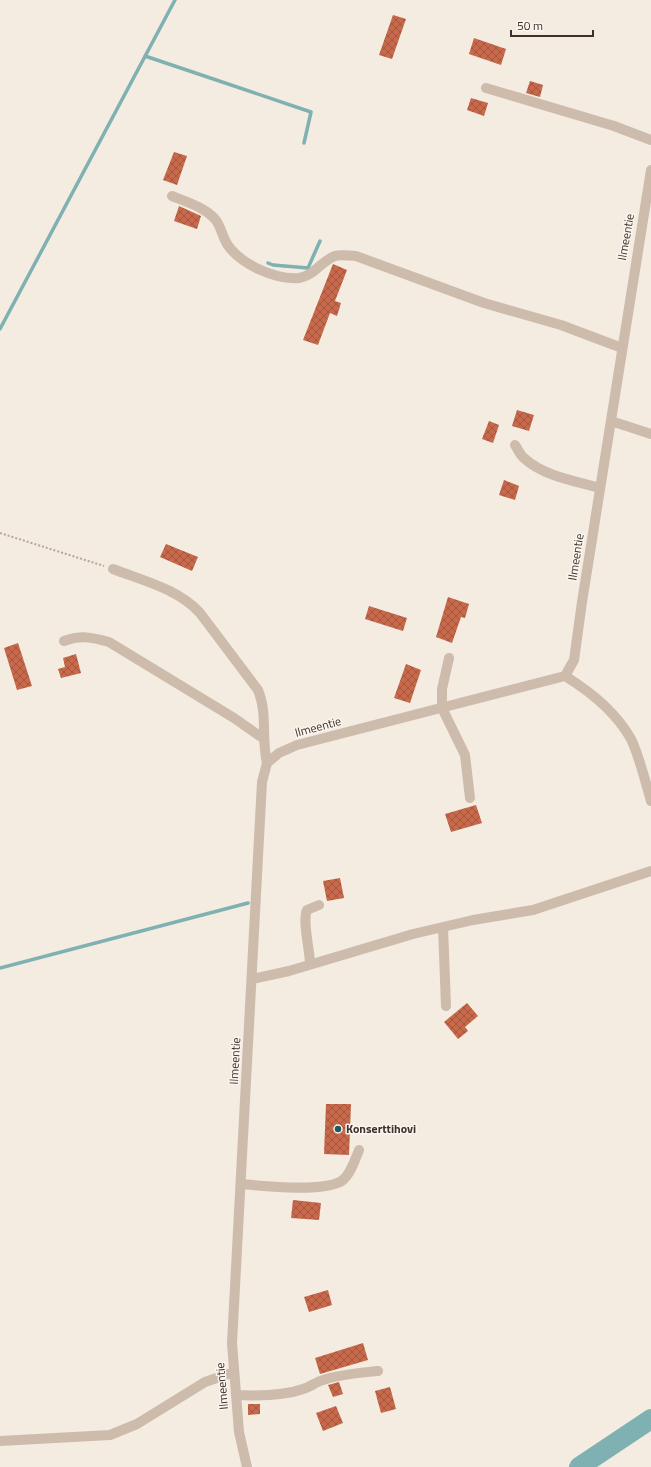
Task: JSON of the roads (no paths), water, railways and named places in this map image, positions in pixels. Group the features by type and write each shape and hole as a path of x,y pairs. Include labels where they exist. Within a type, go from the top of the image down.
{"street":[{"path":"486,88 607,124 651,140"},
{"name":"Ilmeentie","path":"247,1467 239,1432 232,1343 262,782 267,763 279,753 297,745 565,676 574,660 610,421 651,170"},
{"path":"172,196 203,210 215,220 227,244 241,258 281,277 300,278 313,272 324,262 336,255 356,256 477,300 561,325 622,348"},
{"path":"610,421 651,434"},
{"path":"516,445 523,458 539,468 561,477 600,488"},
{"path":"113,569 177,594 190,602 200,613 258,690 263,704 264,750 267,763"},
{"path":"64,641 76,637 92,638 109,642 234,718 264,739"},
{"path":"449,658 442,689 442,708 464,755 470,798"},
{"path":"565,676 589,691 616,717 631,740 651,801"},
{"path":"252,979 413,934 533,910 651,871"},
{"path":"310,964 310,950 304,915 307,910 319,905"},
{"path":"443,927 446,1006"},
{"path":"241,1184 270,1186 327,1186 342,1180 353,1165 359,1150"},
{"path":"236,1395 254,1395 304,1389 321,1380 343,1374 378,1371"},
{"path":"0,1440 110,1435 137,1424 206,1382 234,1372"}],"water":[{"path":"651,1421 651,1427 594,1467 583,1467"}],"waterway":[{"path":"0,329 175,0"},
{"path":"145,56 311,112 304,143"},
{"path":"268,263 273,265 308,268 320,241"},
{"path":"0,968 248,903"},
{"path":"579,1467 651,1419"}],"place":[{"name":"Konserttihovi","path":"338,1129"}]}
